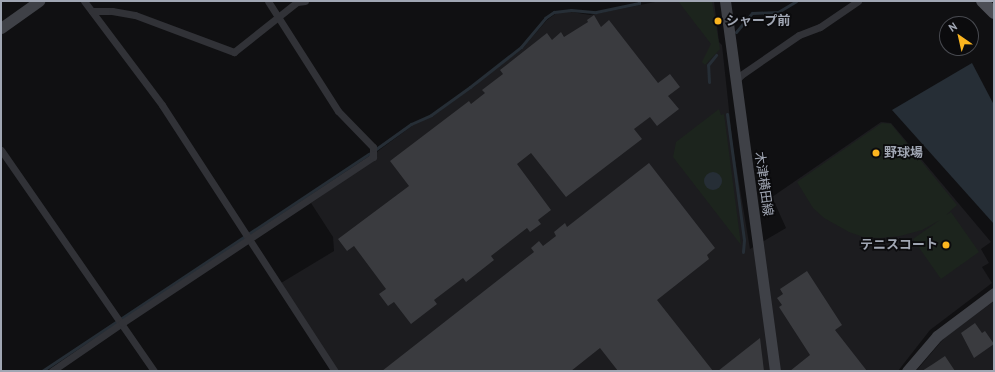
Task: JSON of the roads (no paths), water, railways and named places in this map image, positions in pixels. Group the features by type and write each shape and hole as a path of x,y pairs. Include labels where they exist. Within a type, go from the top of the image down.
{"main road":[{"path":"1,28 39,1"},
{"name":"木津横田線","path":"725,1 775,371"},
{"path":"907,371 937,336 994,293"}],"street":[{"path":"84,1 162,105 335,371"},
{"path":"52,371 120,320 249,239 372,157 374,147 338,111 268,1"},
{"path":"92,11 112,11 135,15 234,52 297,2 305,1"},
{"path":"735,82 741,75 799,35 820,27 858,1"},
{"path":"1,150 154,371"}],"waterway":[{"path":"42,371 369,154 411,124 431,115 521,47 545,18 554,12 571,10 596,12 639,3 639,1"},
{"path":"736,32 752,13 778,12 796,1"},
{"path":"709,82 708,65 716,55"},
{"path":"727,114 744,240 743,252"}],"place":[{"name":"シャープ前","path":"718,21"},
{"name":"野球場","path":"876,153"},
{"name":"テニスコート","path":"946,245"}]}
